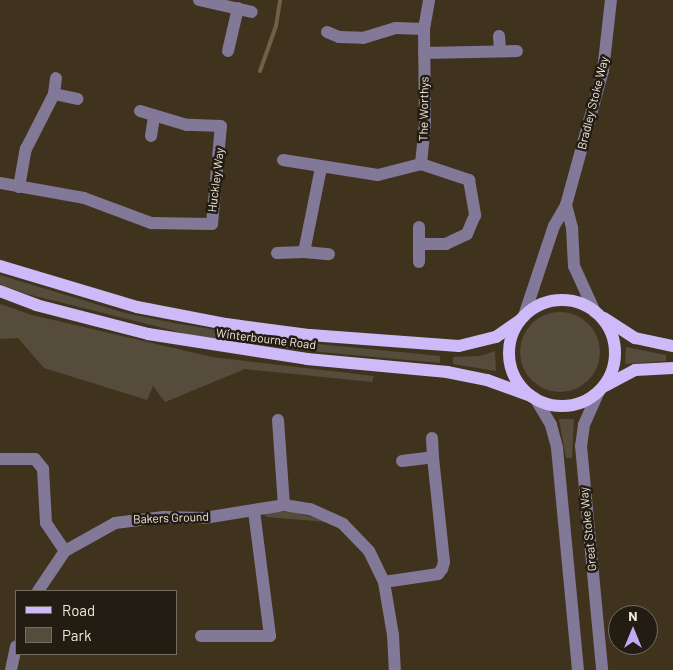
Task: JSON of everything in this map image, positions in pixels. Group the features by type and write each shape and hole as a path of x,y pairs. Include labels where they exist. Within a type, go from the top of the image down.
{"main road":[{"name":"Winterbourne Road","path":"0,266 137,307 226,324 310,335 459,346 496,337 522,318"},
{"name":"Winterbourne Road","path":"0,291 36,305 148,334 278,355 447,372 487,380 533,397"},
{"path":"673,346 635,338 597,313 567,300 536,306 522,318 511,339 509,360 513,374 533,397 551,405 568,405 585,400 635,370 673,368"},
{"path":"597,313 614,342 611,374 601,389"}],"street":[{"path":"199,0 252,12"},
{"name":"The Worthys","path":"422,164 425,124 424,29 429,0"},
{"name":"Bradley Stoke Way","path":"522,318 554,226 566,205 603,71 611,0"},
{"path":"228,51 238,8"},
{"path":"327,32 339,37 363,38 396,28 424,29"},
{"path":"500,36 500,51"},
{"path":"424,53 517,51"},
{"path":"19,187 26,148 54,94 56,78"},
{"path":"54,94 77,99"},
{"name":"Huckley Way","path":"0,183 84,198 151,223 212,224 221,126 186,125 140,111"},
{"path":"151,136 154,116"},
{"path":"283,160 321,168 378,175 422,164 469,180 475,215 467,234 456,241 419,244"},
{"path":"304,252 321,168"},
{"name":"Bradley Stoke Way","path":"566,205 572,228 574,266 597,313"},
{"path":"419,227 419,262"},
{"path":"277,253 304,252 329,254"},
{"name":"Great Stoke Way","path":"601,389 584,425 581,446 602,670"},
{"name":"Great Stoke Way","path":"533,397 551,425 557,448 578,670"},
{"path":"278,420 284,505"},
{"path":"384,582 438,574 442,569 444,562 432,438"},
{"path":"402,461 433,456"},
{"path":"0,459 35,459 44,469 46,522 65,551"},
{"name":"Bakers Ground","path":"39,590 65,551 115,523 133,519 204,518 254,512 284,505 310,509 343,524 368,550 384,582 393,635 395,670"},
{"path":"201,636 270,636 254,512"},
{"path":"11,670 15,652"}],"green space":[{"path":"0,275 125,313 174,323 278,340 440,356 440,363 309,351 195,336 27,294 0,284"},
{"path":"0,304 32,315 212,357 374,376 372,382 245,369 165,402 153,386 147,400 44,368 18,338 0,339"},
{"path":"552,312 568,312 589,323 600,344 600,360 589,381 568,392 552,392 538,386 526,374 520,360 520,344 526,330 538,318"},
{"path":"626,347 666,355 666,361 625,364"},
{"path":"495,351 496,371 453,364 453,357 480,356"},
{"path":"559,419 574,419 572,458 566,458"},
{"path":"268,512 295,512 327,522 267,517 264,515"}],"waterway":[{"path":"260,71 276,26 280,0"}]}
